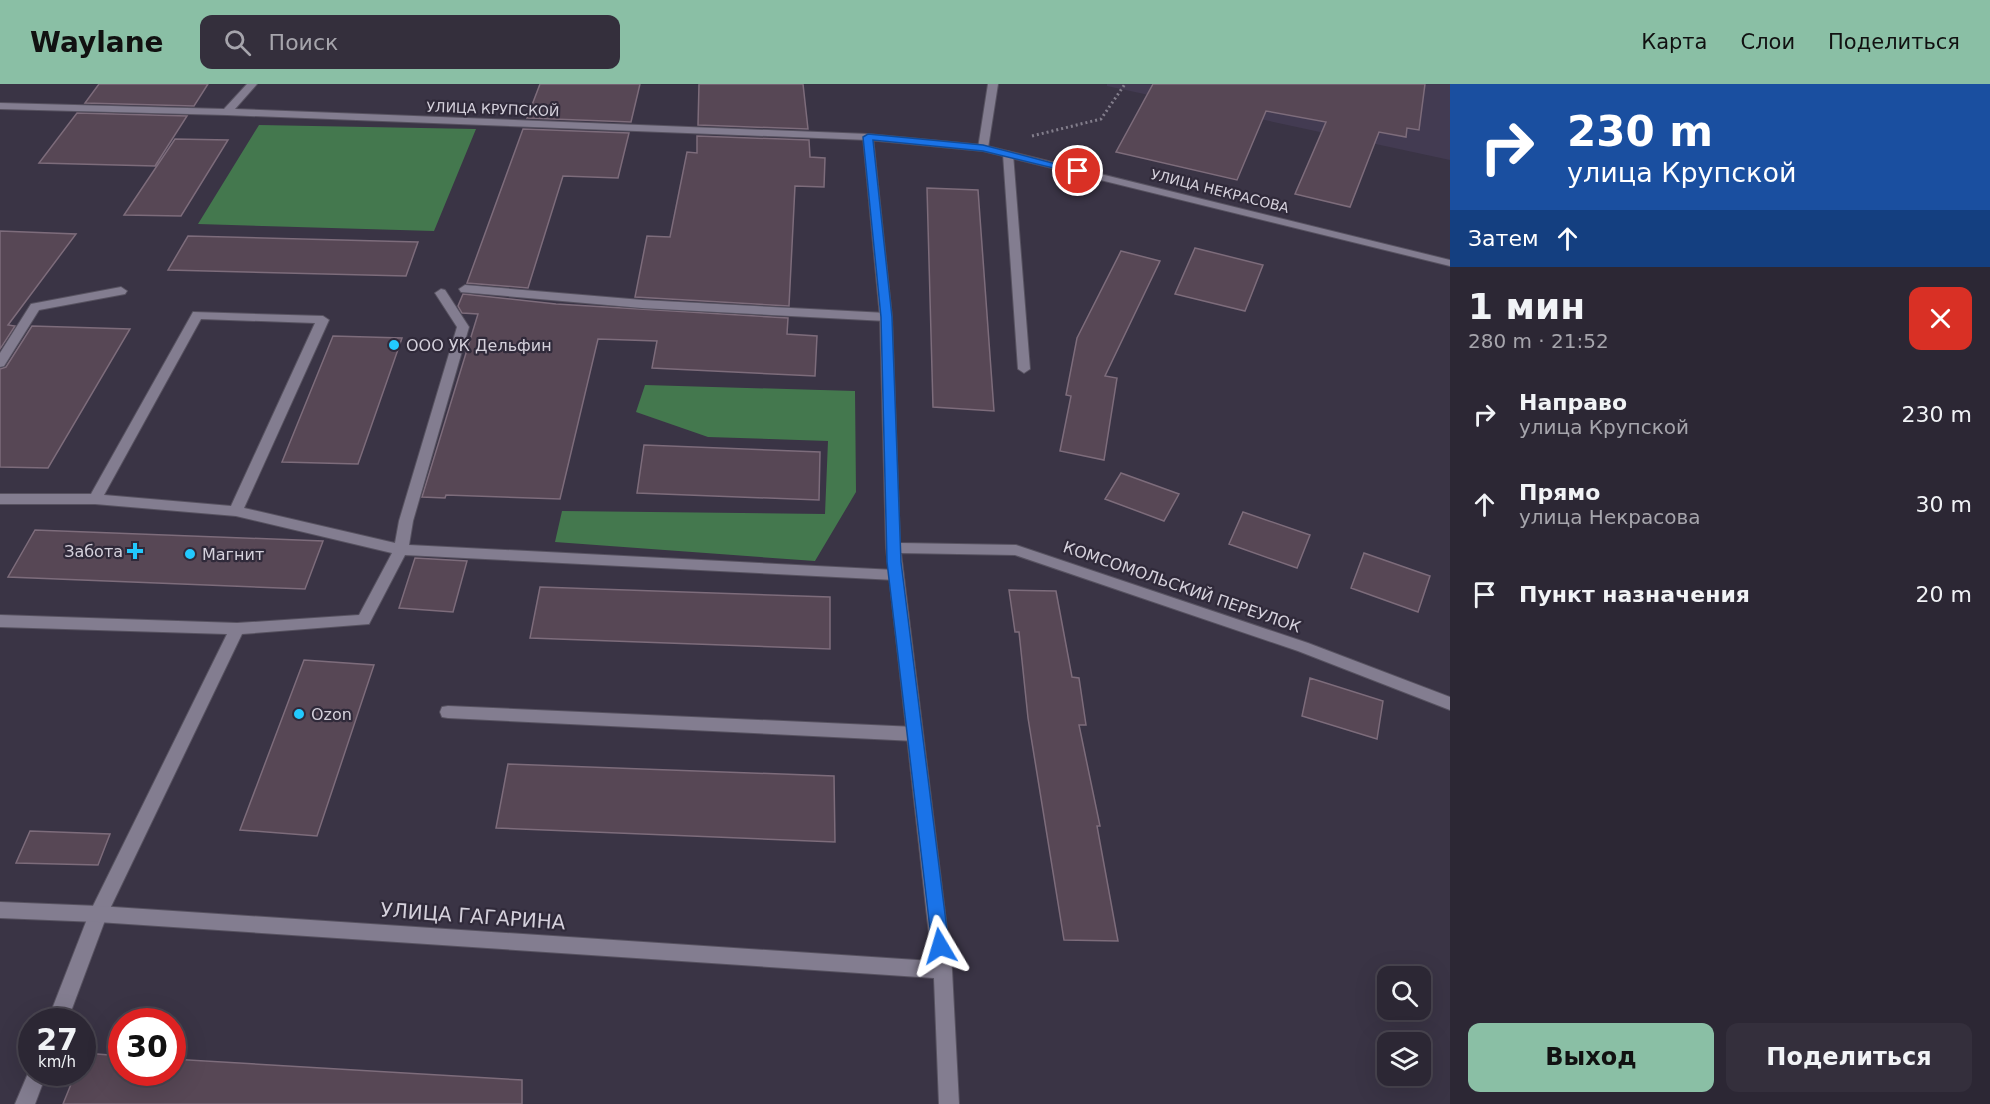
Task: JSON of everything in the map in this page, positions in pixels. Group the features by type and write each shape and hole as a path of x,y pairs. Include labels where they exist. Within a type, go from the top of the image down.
{"street":[{"path":"227,112 252,84"},
{"path":"983,148 993,84"},
{"name":"УЛИЦА КРУПСКОЙ","path":"0,106 227,112 868,137 983,148"},
{"path":"868,137 886,317 893,548 943,970 949,1104"},
{"name":"УЛИЦА НЕКРАСОВА","path":"983,148 1450,263"},
{"path":"1008,154 1024,369"},
{"path":"465,289 642,304 886,317"},
{"path":"0,363 35,307 121,291"},
{"path":"0,621 237,629 364,620 401,550 406,521 464,327 441,293"},
{"path":"95,500 197,315 323,320 236,511"},
{"path":"0,499 95,500 236,511 401,550 896,575"},
{"name":"КОМСОМОЛЬСКИЙ ПЕРЕУЛОК","path":"893,548 1016,550 1304,647 1450,704"},
{"path":"62,1008 98,914 237,629"},
{"path":"448,712 915,734"},
{"name":"УЛИЦА ГАГАРИНА","path":"0,910 98,914 943,970"},
{"path":"25,1104 32,1086"}],"path":[{"path":"983,148 1101,119 1125,84"}],"shaded area":[{"path":"1107,84 1450,84 1450,160 1107,86"}],"green space":[{"path":"259,125 476,129 434,231 198,224"},
{"path":"645,385 855,391 856,492 815,561 555,542 562,511 825,514 828,441 708,437 636,412"}],"building":[{"path":"99,84 208,84 194,106 85,103"},
{"path":"540,84 640,84 631,122 527,118"},
{"path":"699,84 803,84 808,129 698,125"},
{"path":"1153,84 1425,84 1419,130 1407,128 1406,137 1379,132 1350,207 1295,194 1326,122 1266,111 1237,180 1116,152"},
{"path":"77,113 187,116 155,166 39,163"},
{"path":"523,129 629,133 618,178 563,176 528,288 467,283"},
{"path":"697,136 809,140 810,157 825,158 824,187 795,186 789,306 635,297 647,236 670,237 687,152 697,153"},
{"path":"175,139 228,140 181,216 124,215"},
{"path":"927,188 978,190 994,411 933,407"},
{"path":"0,231 76,234 8,325 15,326 0,349"},
{"path":"188,236 418,242 406,276 168,270"},
{"path":"1195,248 1263,265 1245,311 1175,294"},
{"path":"1121,251 1160,261 1105,376 1117,378 1104,460 1060,451 1071,396 1066,395 1077,338"},
{"path":"463,294 556,304 788,318 787,334 817,336 815,376 652,368 657,341 598,339 560,499 446,495 445,498 422,497 478,314 462,313 458,306"},
{"path":"32,326 130,329 48,468 0,467 0,369 6,367"},
{"path":"333,336 402,338 358,464 282,462"},
{"path":"644,445 820,452 819,500 637,493"},
{"path":"1121,473 1179,494 1164,521 1105,499"},
{"path":"1243,512 1310,535 1297,568 1229,544"},
{"path":"35,530 323,541 305,589 8,577"},
{"path":"1364,553 1430,576 1418,612 1351,588"},
{"path":"415,558 467,561 453,612 399,608"},
{"path":"540,587 830,597 830,649 530,638"},
{"path":"1009,590 1056,591 1072,677 1079,678 1086,725 1079,725 1100,826 1097,826 1118,941 1064,940 1028,718 1019,632 1015,632"},
{"path":"304,660 374,665 317,836 240,830"},
{"path":"1310,678 1383,701 1377,739 1302,716"},
{"path":"508,764 834,776 835,842 496,828"},
{"path":"30,831 110,834 98,865 16,863"},
{"path":"96,1054 108,1055 108,1086 186,1086 186,1060 522,1080 522,1104 63,1104 70,1086 96,1086"}],"place":[{"name":"ООО УК Дельфин","path":"394,345"},
{"name":"Забота","path":"135,551"},
{"name":"Магнит","path":"190,554"},
{"name":"Ozon","path":"299,714"}],"route":[{"path":"940,946 894,562 886,317 868,137 983,148 1078,171"}]}
